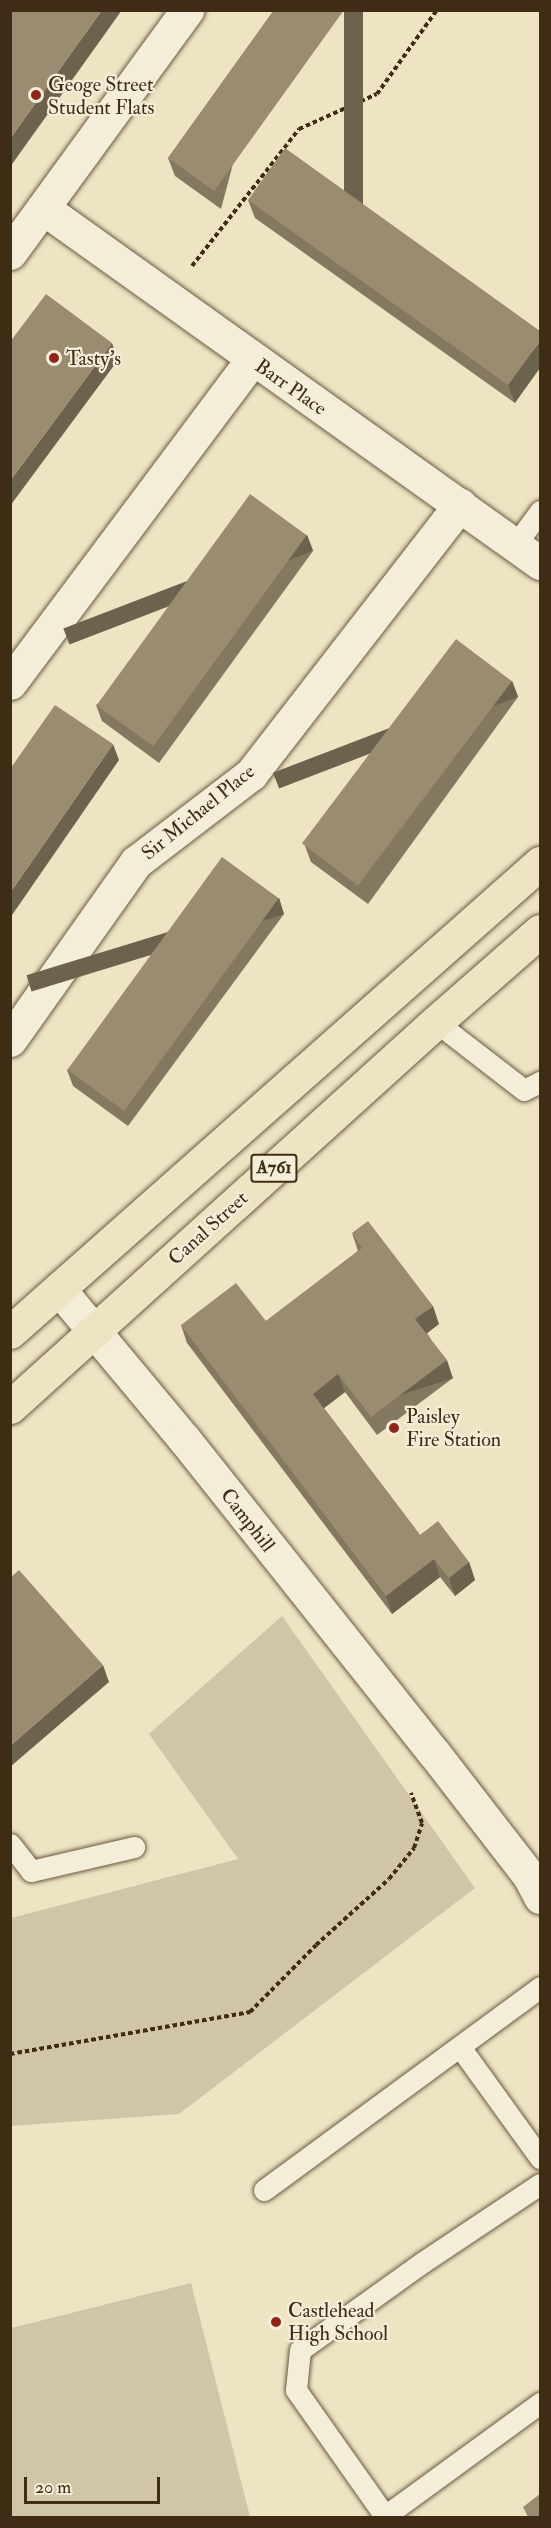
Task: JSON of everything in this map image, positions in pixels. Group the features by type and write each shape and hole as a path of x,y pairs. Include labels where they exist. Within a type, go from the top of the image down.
{"main road":[{"name":"A761","path":"10,1332 540,863"},
{"name":"Canal Street","path":"10,1407 51,1372 93,1330 540,931"}],"street":[{"path":"10,253 187,10"},
{"name":"Barr Place","path":"43,208 252,360 528,554"},
{"path":"10,683 252,360"},
{"name":"Sir Michael Place","path":"10,1040 136,862 250,774 460,506"},
{"name":"Camphill","path":"59,1289 184,1439 434,1753 529,1876 540,1897"}],"lane":[{"path":"528,554 540,511"},
{"path":"436,1022 524,1090 540,1082"},
{"path":"10,1844 31,1871 134,1847"},
{"path":"264,2190 540,1987"},
{"path":"460,2047 540,2158"},
{"path":"540,2184 423,2262 300,2350 296,2390 385,2516 540,2403"}],"path":[{"path":"168,297 299,129 377,94 437,10"},
{"path":"10,2054 250,2012 316,1945 389,1879 414,1848 422,1823 410,1789 413,1773 434,1753"}],"shaded area":[{"path":"282,1616 475,1888 179,2114 11,2126 11,1918 238,1859 149,1734"},
{"path":"191,2283 250,2517 11,2517 11,2328"}],"building":[{"name":"Geoge Street Student Flats","path":"10,10 102,10 10,139"},
{"path":"274,10 344,10 214,191 168,158"},
{"path":"285,148 540,331 540,341 508,385 248,200"},
{"path":"46,294 112,343 10,481 10,342"},
{"path":"250,494 307,535 153,746 97,705"},
{"path":"456,639 512,681 358,886 302,843"},
{"path":"55,705 113,744 10,893 10,769"},
{"path":"222,857 279,898 124,1111 67,1070"},
{"path":"368,1221 433,1306 415,1319 447,1360 371,1417 338,1374 313,1394 420,1535 438,1521 469,1562 449,1578 434,1559 386,1596 181,1325 236,1283 266,1321 362,1248 352,1233"},
{"path":"19,1570 103,1665 10,1746 10,1578"},
{"path":"540,2494 540,2517 528,2517 523,2507"}],"place":[{"name":"Geoge Street Student Flats","path":"36,95"},
{"name":"Tasty's","path":"54,358"},
{"name":"Paisley Fire Station","path":"394,1428"},
{"name":"Castlehead High School","path":"276,2322"}]}
